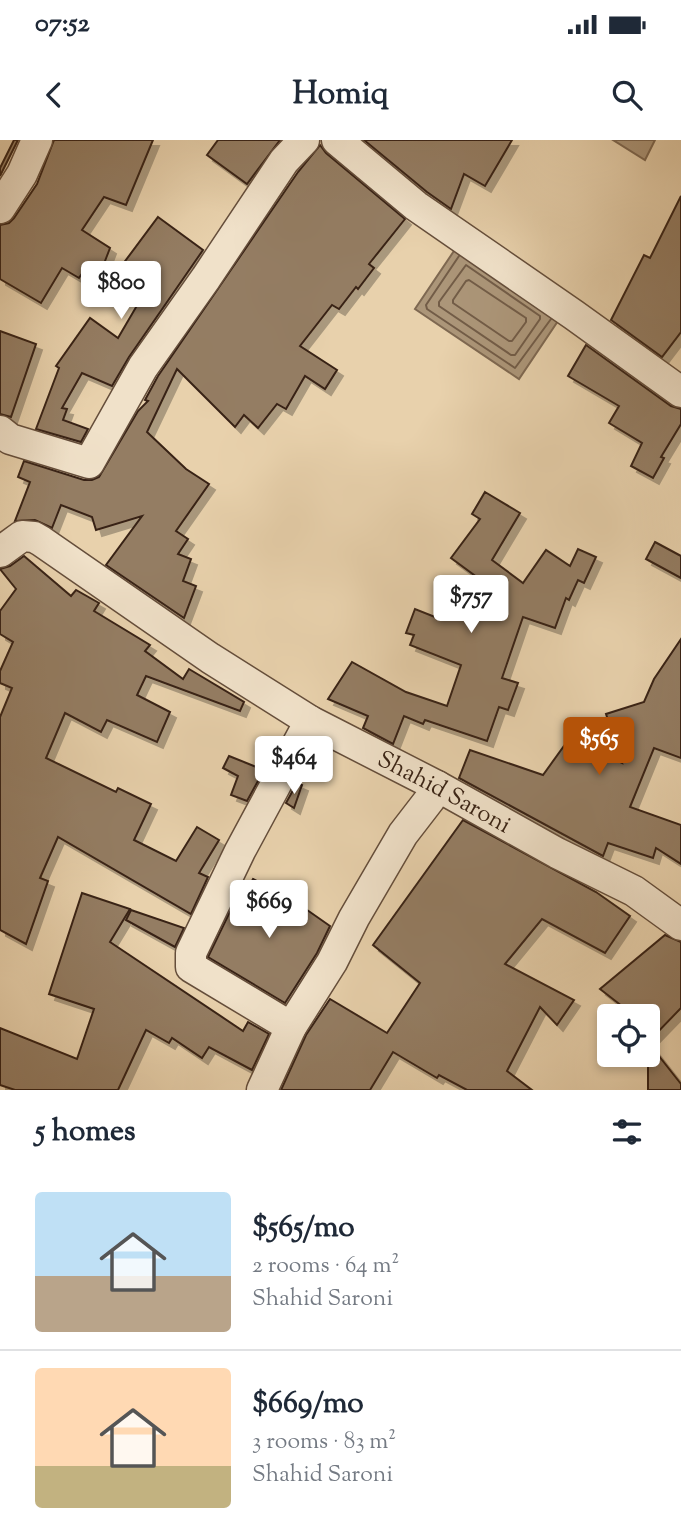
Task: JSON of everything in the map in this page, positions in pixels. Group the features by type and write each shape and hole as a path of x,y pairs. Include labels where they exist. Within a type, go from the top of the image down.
{"street":[{"path":"0,208 22,174 37,140"},
{"path":"0,431 10,439 89,463 143,367 284,161 304,140"},
{"path":"337,140 416,206 681,392"},
{"name":"Shahid Saroni","path":"0,552 22,536 34,537 199,651 310,721 438,786 557,853 634,891 681,925"},
{"path":"291,1027 191,967 191,953 246,839 310,721"},
{"path":"262,1090 291,1027 332,962 354,918 403,834 438,786"}],"water":[{"path":"613,140 655,140 645,160"},
{"path":"460,242 564,312 519,379 415,309"}],"building":[{"path":"14,140 18,140 0,176 0,168"},
{"path":"54,140 153,140 126,205 104,197 82,230 110,248 100,274 87,266 79,278 62,268 41,303 0,279 0,225 9,223 14,218 37,184"},
{"path":"218,140 280,140 247,184 207,155"},
{"path":"364,140 512,140 485,186 464,174 451,209"},
{"path":"320,145 405,219 369,264 374,268 358,289 356,287 339,309 332,305 300,346 337,370 325,389 305,376 286,409 277,404 258,428 244,415 235,427 177,369 147,432 186,469 209,484 176,531 188,539 178,554 191,559 183,581 196,586 184,618 106,565 142,516 96,530 92,517 61,505 52,528 35,520 15,521 30,482 18,477 24,461 84,480 99,477 138,411 148,401 145,400 158,376 298,172"},
{"path":"681,196 681,332 662,357 611,320 644,255 650,258"},
{"path":"158,217 203,250 112,386 82,373 62,408 67,409 63,420 88,429 81,442 36,429 59,368 56,366 90,318 118,338 142,297 111,280"},
{"path":"0,331 36,344 11,417 0,414"},
{"path":"586,345 671,406 681,409 681,424 661,457 664,458 653,478 631,466 642,443 609,423 619,406 568,376"},
{"path":"485,492 520,513 492,560 523,583 546,550 570,566 578,549 596,557 584,583 578,580 569,600 566,598 555,628 523,617 502,678 518,683 508,710 499,707 487,741 425,720 423,724 404,716 393,744 363,728 368,716 328,699 352,662 406,692 447,706 461,665 410,645 414,635 406,633 415,609 440,619 478,578 451,558 480,519 472,514"},
{"path":"655,542 681,556 681,578 646,559"},
{"path":"24,556 71,596 76,590 99,603 94,611 150,645 145,651 183,679 189,669 244,702 240,711 146,676 137,695 170,712 157,742 107,720 101,732 65,713 46,758 116,792 118,788 151,804 134,840 176,861 197,827 219,840 199,873 208,877 191,914 58,837 40,878 48,881 26,944 0,930 0,717 12,688 0,683 0,671 13,642 0,634 0,611 16,589 0,569 10,566"},
{"path":"681,639 681,758 654,748 630,807 681,825 681,864 656,848 653,858 608,843 603,856 459,778 470,750 543,775 569,739 622,763 606,714 644,702 654,679"},
{"path":"229,756 264,770 247,801 231,795 238,776 223,768"},
{"path":"297,783 302,785 294,808 286,803"},
{"path":"463,820 596,892 630,916 605,953 542,919 505,964 574,1000 557,1025 540,1007 507,1071 532,1090 467,1090 439,1075 437,1078 393,1052 370,1090 281,1090 306,1035 330,999 387,1033 420,983 373,945"},
{"path":"253,879 300,905 330,926 317,953 285,1003 208,957 239,893 244,895"},
{"path":"82,893 130,909 110,942 243,1031 248,1022 269,1034 252,1070 209,1047 202,1058 172,1038 169,1043 146,1030 118,1090 15,1090 0,1085 0,1028 77,1059 94,1009 49,994"},
{"path":"131,910 184,928 175,947 126,920"},
{"path":"665,935 681,942 681,1008 660,1030 660,1004 619,1004 600,989"},
{"path":"660,1057 681,1084 681,1090 648,1090 648,1067 660,1067"}]}
